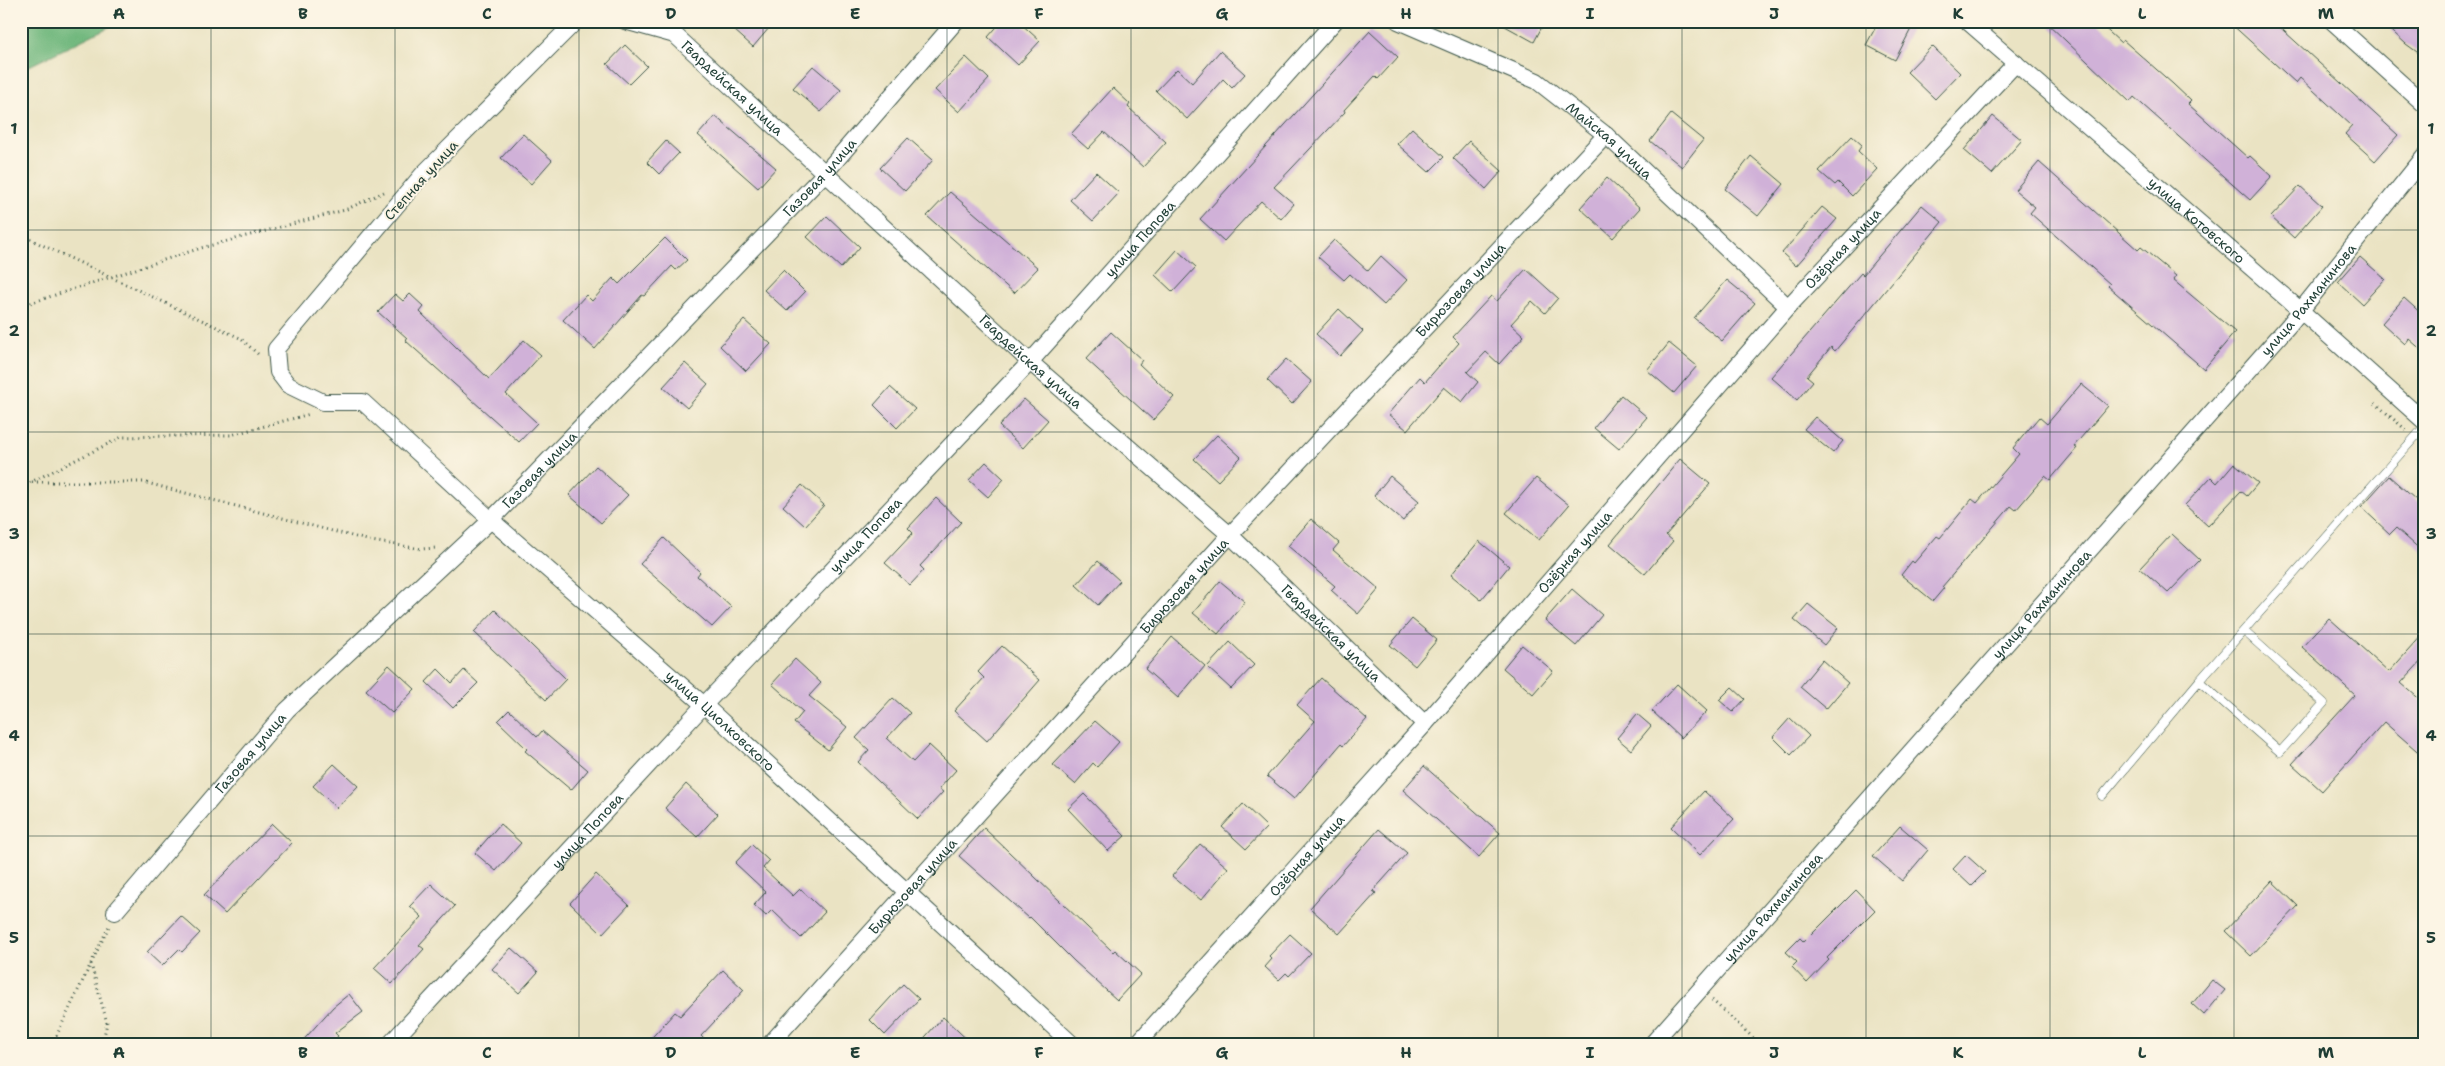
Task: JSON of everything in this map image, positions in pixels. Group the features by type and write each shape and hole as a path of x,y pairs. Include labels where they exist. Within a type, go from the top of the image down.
{"street":[{"name":"Степная улица","path":"278,372 276,349 423,174 576,21"},
{"name":"Гвардейская улица","path":"625,21 675,35 1030,362 1230,536 1425,724"},
{"path":"662,21 675,35"},
{"name":"Газовая улица","path":"115,912 287,710 491,520 825,173 956,21"},
{"name":"улица Попова","path":"389,1045 704,706 1030,362 1335,21"},
{"name":"Майская улица","path":"1398,21 1537,81 1606,135 1788,307"},
{"name":"улица Котовского","path":"1966,21 2300,310 2424,421"},
{"path":"2332,21 2424,104"},
{"name":"Озёрная улица","path":"1136,1045 1425,724 1788,307 2016,63"},
{"name":"Бирюзовая улица","path":"769,1045 1230,536 1606,135"},
{"name":"улица Рахманинова","path":"1651,1045 2300,310 2424,157"},
{"path":"278,372 288,385 323,402"},
{"name":"улица Циолковского","path":"323,402 363,402 491,520 704,706 909,892 1073,1045"}],"lane":[{"path":"2102,796 2200,681 2424,427"},
{"path":"2200,681 2280,752 2324,703 2244,631"}],"path":[{"path":"21,306 202,248 346,210 389,190"},
{"path":"21,234 107,277 240,338 278,372"},
{"path":"21,487 122,437 230,435 312,414 323,402"},
{"path":"32,482 143,482 372,541 422,549 463,546"},
{"path":"52,1045 115,912"},
{"path":"90,964 107,1023 102,1045"},
{"path":"1700,989 1761,1045"}],"green space":[{"path":"21,21 121,21 21,70"}],"building":[{"path":"724,21 775,21 753,47"},
{"path":"1002,21 1018,21 1040,41 1018,65 988,37"},
{"path":"1496,21 1545,21 1534,42"},
{"path":"1879,21 1897,21 1911,29 1895,60 1866,45"},
{"path":"2045,21 2097,21 2121,43 2123,40 2173,84 2191,101 2188,104 2248,158 2250,156 2272,176 2250,200 2134,97 2130,102"},
{"path":"2228,21 2273,21 2398,135 2375,161 2345,134 2352,126 2300,78 2296,83"},
{"path":"2381,21 2424,21 2424,57 2406,44"},
{"path":"1370,31 1398,57 1378,79 1375,76 1344,110 1345,112 1274,187 1294,204 1281,219 1261,201 1224,241 1200,219"},
{"path":"625,45 647,66 629,84 607,64"},
{"path":"1932,46 1960,73 1935,99 1907,72"},
{"path":"1220,51 1245,74 1232,88 1223,79 1187,119 1156,91 1177,69 1192,83"},
{"path":"966,57 989,79 959,112 935,90"},
{"path":"813,66 841,90 821,112 793,88"},
{"path":"1113,88 1130,104 1128,107 1166,142 1143,167 1104,132 1088,149 1071,134"},
{"path":"1671,114 1703,140 1682,167 1650,141"},
{"path":"715,116 776,168 758,188 698,135"},
{"path":"1993,116 2022,140 1992,174 1964,150"},
{"path":"1412,128 1444,157 1429,172 1397,144"},
{"path":"523,134 552,160 531,184 501,158"},
{"path":"1852,136 1862,145 1858,151 1877,169 1852,196 1838,182 1835,185 1819,171"},
{"path":"908,138 933,160 905,191 880,168"},
{"path":"666,141 679,153 659,174 647,162"},
{"path":"1469,141 1502,171 1486,189 1453,158"},
{"path":"1751,156 1784,184 1758,216 1725,189"},
{"path":"2039,162 2138,250 2141,247 2176,276 2173,280 2235,332 2204,369 2108,286 2110,284 2030,213 2035,207 2015,190"},
{"path":"1096,172 1119,193 1093,221 1070,200"},
{"path":"1607,178 1640,208 1613,238 1580,208"},
{"path":"2300,186 2322,206 2294,238 2271,217"},
{"path":"950,192 1038,268 1014,293 927,216"},
{"path":"1922,205 1942,222 1835,351 1831,347 1807,376 1813,381 1797,400 1771,377 1861,273 1863,275"},
{"path":"1822,207 1837,219 1796,266 1782,253"},
{"path":"827,216 860,247 841,268 807,237"},
{"path":"665,238 687,260 676,270 672,266 644,296 642,295 595,349 563,320 586,295 592,301 613,278 619,284"},
{"path":"1334,240 1368,271 1381,256 1407,280 1384,305 1350,274 1344,280 1318,257"},
{"path":"1177,250 1196,267 1173,292 1155,275"},
{"path":"2360,257 2385,279 2362,304 2338,282"},
{"path":"1526,269 1558,298 1545,313 1532,301 1511,324 1524,336 1499,364 1486,352 1467,372 1478,382 1462,402 1444,387 1407,430 1388,414 1420,377 1425,382 1459,343 1453,337 1491,296 1497,301"},
{"path":"783,270 805,292 787,311 764,290"},
{"path":"1727,280 1755,303 1722,341 1694,318"},
{"path":"395,294 403,301 410,294 424,307 420,312 489,379 524,340 541,355 506,394 537,423 519,442 406,341 407,338 378,312"},
{"path":"2404,298 2424,316 2424,352 2409,339 2405,344 2382,323"},
{"path":"1339,309 1363,331 1340,356 1316,334"},
{"path":"744,320 771,344 746,371 720,346"},
{"path":"1111,332 1142,360 1139,364 1174,397 1153,420 1086,359"},
{"path":"1669,343 1697,366 1674,393 1647,370"},
{"path":"1286,359 1312,382 1292,404 1267,380"},
{"path":"685,363 708,384 687,408 663,387"},
{"path":"2081,384 2108,406 2074,446 2077,448 2050,480 2045,476 2016,510 2011,506 1942,587 1944,588 1933,601 1901,575 1937,536 1940,538 1972,499 1977,503 2019,454 2013,448 2039,417 2047,424"},
{"path":"890,387 915,409 897,428 874,405"},
{"path":"1621,395 1647,417 1619,449 1594,428"},
{"path":"1024,399 1048,420 1023,448 999,426"},
{"path":"1815,417 1843,441 1833,453 1804,429"},
{"path":"1217,435 1241,457 1218,481 1194,459"},
{"path":"1680,459 1710,484 1666,535 1673,541 1645,574 1610,544"},
{"path":"986,462 1004,479 988,497 969,480"},
{"path":"2234,463 2258,483 2247,496 2241,491 2208,526 2185,505 2211,477 2217,483"},
{"path":"596,466 628,495 601,523 569,495"},
{"path":"1390,476 1419,501 1403,521 1374,496"},
{"path":"2389,476 2424,507 2424,553 2396,528 2390,534 2361,507"},
{"path":"1536,478 1569,505 1539,540 1506,513"},
{"path":"802,485 824,505 805,526 783,506"},
{"path":"936,498 961,522 920,566 924,570 910,585 885,563 913,533 908,528"},
{"path":"1311,519 1339,543 1333,550 1379,589 1358,614 1331,590 1335,586 1288,546"},
{"path":"2172,534 2200,560 2168,593 2140,568"},
{"path":"664,538 700,572 697,576 731,607 712,627 640,564"},
{"path":"1479,541 1509,566 1481,600 1451,575"},
{"path":"1098,561 1120,581 1098,605 1076,585"},
{"path":"1220,581 1245,602 1218,634 1193,613"},
{"path":"1572,589 1602,615 1576,646 1545,620"},
{"path":"1808,604 1838,628 1824,645 1794,620"},
{"path":"495,610 566,679 546,700 474,632"},
{"path":"2329,618 2389,672 2424,633 2424,658 2401,683 2424,703 2424,757 2384,722 2322,791 2292,764 2355,695 2302,647"},
{"path":"1412,619 1437,640 1415,666 1390,645"},
{"path":"1172,637 1205,666 1178,698 1145,669"},
{"path":"1230,642 1254,665 1231,689 1207,667"},
{"path":"1522,645 1553,671 1533,694 1503,668"},
{"path":"1002,646 1040,680 987,741 954,711 984,678 978,672"},
{"path":"795,659 821,683 809,696 847,727 828,750 794,723 803,712 772,684"},
{"path":"1822,660 1848,683 1826,709 1800,687"},
{"path":"389,665 415,689 392,713 366,690"},
{"path":"438,669 452,683 464,670 478,683 453,708 426,682"},
{"path":"1321,678 1367,719 1343,746 1341,744 1294,799 1267,776 1315,721 1297,705"},
{"path":"1677,684 1707,711 1681,738 1652,711"},
{"path":"1732,687 1745,699 1733,712 1719,700"},
{"path":"893,698 910,713 887,738 913,762 929,745 956,770 939,789 943,792 918,819 858,762 869,750 856,738"},
{"path":"509,710 537,737 542,731 588,770 571,790 525,751 527,749 498,721"},
{"path":"1637,714 1651,726 1631,750 1617,738"},
{"path":"1790,718 1809,736 1791,755 1773,737"},
{"path":"1095,721 1119,742 1097,767 1093,763 1075,784 1053,765"},
{"path":"334,764 358,786 337,808 313,786"},
{"path":"1424,766 1500,833 1479,857 1403,790"},
{"path":"686,784 718,814 697,837 665,808"},
{"path":"1704,791 1734,819 1700,855 1671,827"},
{"path":"1084,794 1125,836 1108,851 1068,809"},
{"path":"1243,804 1267,827 1246,849 1222,827"},
{"path":"272,824 292,843 225,914 204,895"},
{"path":"500,824 521,843 496,871 475,853"},
{"path":"1900,826 1928,850 1902,881 1873,856"},
{"path":"984,828 1113,952 1115,950 1141,974 1117,1000 1030,917 959,856"},
{"path":"1379,829 1407,853 1373,891 1376,893 1339,934 1310,908"},
{"path":"1200,844 1228,868 1201,900 1172,876"},
{"path":"752,845 769,861 763,868 793,896 800,889 825,912 801,938 772,910 766,916 754,905 766,892 735,863"},
{"path":"1966,855 1985,872 1971,886 1953,869"},
{"path":"596,874 629,905 602,934 570,903"},
{"path":"2272,881 2298,906 2251,956 2225,931"},
{"path":"431,884 455,906 419,945 424,949 392,984 374,968 422,917 410,906"},
{"path":"1856,890 1875,910 1827,958 1829,960 1807,983 1792,967 1797,962 1786,952 1800,938 1804,942"},
{"path":"181,916 200,933 182,952 179,949 162,966 147,952"},
{"path":"1290,934 1311,953 1289,976 1286,973 1279,980 1265,967 1272,959 1269,956"},
{"path":"511,948 538,972 519,993 492,969"},
{"path":"723,970 744,990 701,1036 710,1045 645,1045 675,1012 680,1016"},
{"path":"2212,980 2225,990 2204,1015 2192,1004"},
{"path":"903,984 919,999 885,1035 870,1020"},
{"path":"349,994 363,1012 335,1033 338,1036 331,1045 299,1045 333,1007"},
{"path":"943,1017 973,1045 918,1045"}]}
